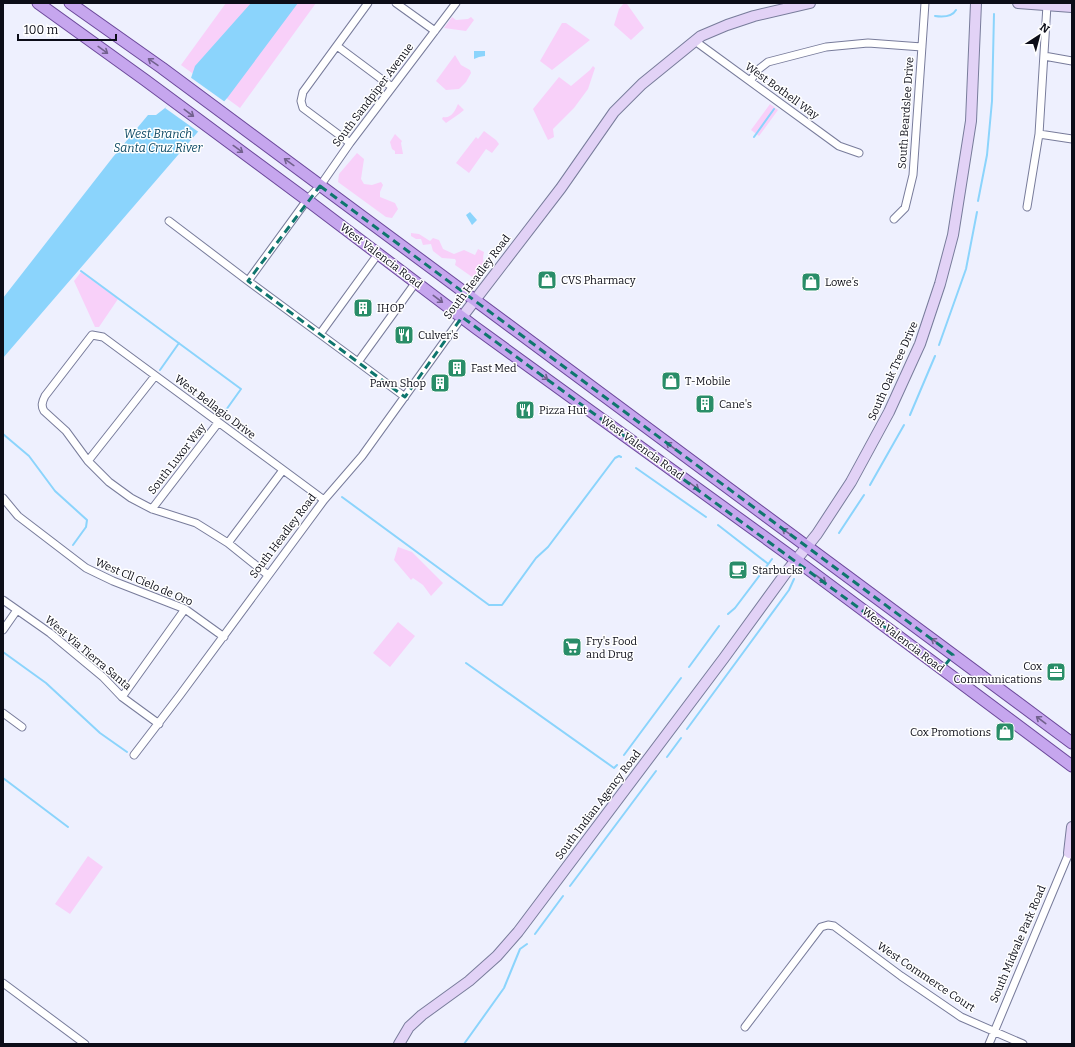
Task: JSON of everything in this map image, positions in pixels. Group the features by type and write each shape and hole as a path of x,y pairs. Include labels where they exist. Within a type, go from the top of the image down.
{"main road":[{"name":"West Valencia Road","path":"38,3 172,100 462,317 796,560 1072,766"},
{"name":"West Valencia Road","path":"70,3 219,110 1072,743"},
{"path":"644,450 657,435"},
{"path":"942,669 953,655"}],"street":[{"path":"350,143 304,110 298,101 368,3"},
{"path":"396,3 435,31"},
{"name":"South Sandpiper Avenue","path":"248,281 307,200 320,186 350,143 456,3"},
{"name":"South Headley Road","path":"134,755 224,637 324,500 362,456 462,317 561,188 614,112 642,84 701,36 727,24 810,3"},
{"name":"South Beardslee Drive","path":"894,219 905,208 913,175 925,3"},
{"name":"South Oak Tree Drive","path":"796,560 817,534 851,482 889,412 920,344 940,284 953,235 971,121 976,3"},
{"path":"1018,3 1072,7"},
{"path":"1027,207 1039,134 1047,5"},
{"name":"West Bothell Way","path":"695,41 839,146 859,153"},
{"path":"750,81 759,69 768,62 826,47 868,43 922,47"},
{"path":"337,46 392,87"},
{"path":"1044,56 1072,61"},
{"path":"1039,134 1072,139"},
{"path":"169,221 405,397"},
{"path":"320,334 378,254"},
{"path":"358,362 416,282"},
{"name":"West Bellagio Drive","path":"88,461 66,431 44,411 42,402 92,335 103,337 324,500"},
{"path":"155,376 88,461 109,482 131,498 152,509 196,524 228,543 268,575"},
{"name":"South Luxor Way","path":"152,509 218,423"},
{"path":"228,543 283,470"},
{"name":"West Cll Cielo de Oro","path":"3,498 18,516 86,568 186,610 224,637"},
{"name":"South Indian Agency Road","path":"399,1044 409,1028 422,1014 469,981 497,956 518,932 796,560"},
{"name":"West Via Tierra Santa","path":"3,600 74,652 103,677 122,697 159,724"},
{"path":"3,630 17,610"},
{"path":"122,697 186,610"},
{"path":"3,713 22,727"},
{"name":"South Midvale Park Road","path":"989,1044 1071,851 1072,827"},
{"name":"West Commerce Court","path":"745,1027 821,927 828,925 834,926 901,976 961,1017 1023,1044"},
{"path":"3,983 85,1044"}],"highlighted area":[{"path":"320,186 953,655 942,669 462,317 405,397 248,281"}],"shaded area":[{"path":"226,3 316,3 240,108 181,65"},
{"path":"624,3 627,4 644,28 631,40 614,25 619,9"},
{"path":"452,17 456,20 468,19 471,17 474,20 466,31 444,28"},
{"path":"562,23 566,23 590,40 552,70 540,61"},
{"path":"455,55 461,65 470,70 471,73 466,82 459,89 446,90 436,81"},
{"path":"593,66 595,68 588,89 574,108 553,129 554,137 548,140 533,109 559,77 571,86"},
{"path":"458,104 464,110 446,123 442,119 443,117 450,116"},
{"path":"770,104 778,110 759,136 751,130"},
{"path":"484,131 499,144 492,153 486,149 469,173 456,163 476,137 478,139"},
{"path":"395,134 402,141 403,154 395,154 395,151 392,149 390,142"},
{"path":"357,153 364,159 361,179 364,184 372,185 381,182 383,185 380,192 380,197 395,203 398,209 392,218 386,217 338,182 339,174"},
{"path":"411,233 419,234 430,241 433,238 439,240 443,249 454,254 464,250 475,255 478,249 484,252 483,260 486,265 475,279 455,265 455,259 442,258 433,251 431,244 423,245 421,239 416,239 411,236"},
{"path":"81,272 118,299 99,327 95,327 74,281"},
{"path":"398,547 412,552 443,583 431,596 423,585 413,578 411,580 394,560"},
{"path":"398,622 415,636 390,667 373,653"},
{"path":"88,856 103,867 70,914 55,904"}],"water":[{"name":"West Branch Santa Cruz River","path":"251,3 298,3 228,97 3,358 3,298 113,157 148,115 156,115 165,108 191,78 195,66"},
{"path":"474,51 485,51 485,56 474,59"},
{"path":"470,212 477,220 472,225 466,215"}],"pier":[{"path":"190,77 225,102 200,133 165,108"}],"waterway":[{"path":"935,16 949,15 956,10"},
{"path":"978,201 987,155 992,101 994,14"},
{"path":"754,137 774,109"},
{"path":"939,345 966,269 977,212"},
{"path":"81,271 241,389 226,410"},
{"path":"160,370 179,343"},
{"path":"910,415 935,356"},
{"path":"870,485 904,425"},
{"path":"3,434 29,456 55,491 87,520 86,527 73,545"},
{"path":"342,497 489,605 502,605 536,558 548,547 615,458 619,456 621,457"},
{"path":"636,468 706,517"},
{"path":"839,533 864,495"},
{"path":"718,525 767,563"},
{"path":"728,614 735,608 772,559"},
{"path":"687,729 789,590 794,579"},
{"path":"689,667 719,626"},
{"path":"3,652 46,683 100,733 127,752"},
{"path":"466,663 614,768 617,765"},
{"path":"624,755 681,678"},
{"path":"667,757 681,738"},
{"path":"570,886 656,771"},
{"path":"3,778 68,827"},
{"path":"535,934 563,896"},
{"path":"464,1044 504,988 520,949 527,944"}],"place":[{"name":"CVS Pharmacy","path":"547,280"},
{"name":"Lowe’s","path":"811,282"},
{"name":"IHOP","path":"363,308"},
{"name":"Culver's","path":"404,335"},
{"name":"Fast Med","path":"457,368"},
{"name":"T-Mobile","path":"671,381"},
{"name":"Pawn Shop","path":"440,383"},
{"name":"Cane's","path":"705,404"},
{"name":"Pizza Hut","path":"525,410"},
{"name":"Starbucks","path":"738,570"},
{"name":"Fry's Food and Drug","path":"572,647"},
{"name":"Cox Communications","path":"1056,672"},
{"name":"Cox Promotions","path":"1005,732"}]}
